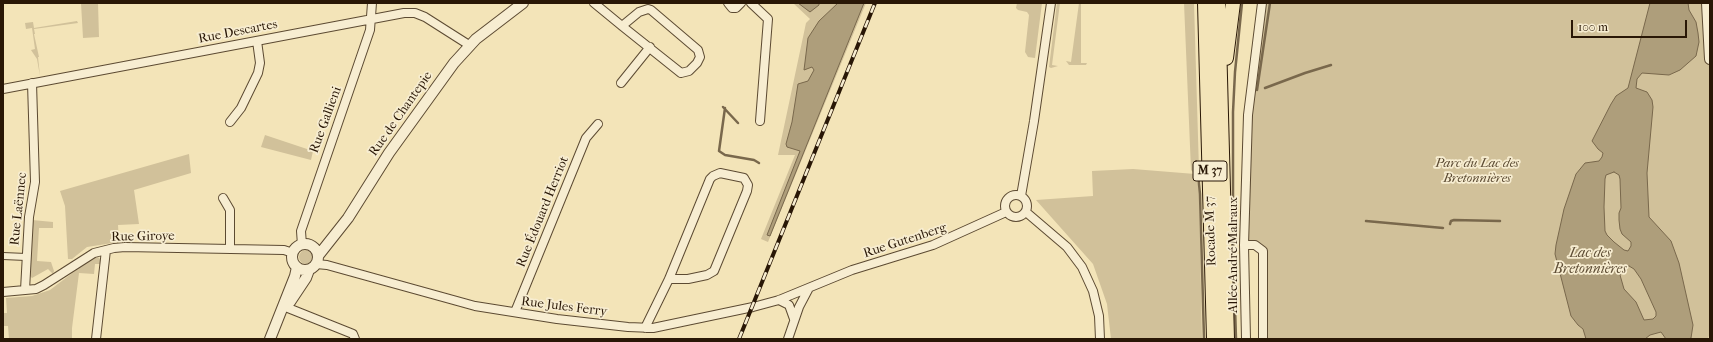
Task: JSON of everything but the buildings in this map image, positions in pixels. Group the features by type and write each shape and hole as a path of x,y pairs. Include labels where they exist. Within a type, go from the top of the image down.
{"highway":[{"name":"Rocade M 37","path":"1205,3 1214,339"},
{"name":"Rocade M 37","path":"1218,3 1226,339"},
{"name":"M 37","path":"1221,110 1233,3"}],"street":[{"name":"Rue Gallieni","path":"302,245 301,231 370,30 372,3"},
{"name":"Rue de Chantepie","path":"285,306 306,278 314,263 348,218 389,153 454,63 470,45 523,3"},
{"path":"594,3 622,26 681,72 689,71 695,67 699,60 698,50 651,10 648,9 639,12 622,26"},
{"path":"728,3 732,8 736,8 741,3"},
{"path":"752,3 768,19 760,121"},
{"path":"1021,196 1025,180 1051,3"},
{"name":"Allée André Malraux","path":"1246,339 1244,245 1248,115 1262,3"},
{"path":"1708,3 1710,59"},
{"name":"Rue Descartes","path":"3,89 394,14 415,13 425,17 470,45"},
{"path":"230,122 241,108 258,73 260,63 256,40"},
{"path":"621,83 650,47"},
{"name":"Rue Laënnec","path":"25,290 29,217 35,182 32,83"},
{"name":"Rue Édouard Herriot","path":"516,312 586,138 598,124"},
{"path":"645,328 669,279 710,179 713,176 720,174 744,178 748,185 747,191 714,271 707,275 688,279 669,279"},
{"path":"1014,195 1021,196 1027,203 1026,212 1020,217 1012,217 1006,212 1005,205 1008,198 1014,195"},
{"path":"224,198 230,210 230,249"},
{"name":"Rue Gutenberg","path":"809,288 852,270 933,245 1006,212"},
{"path":"1026,212 1068,247 1082,267 1095,297 1099,316 1100,339"},
{"path":"302,245 310,246 317,251 314,263 301,269 297,267 293,261 293,253 302,245"},
{"path":"1244,245 1255,245 1263,251 1263,339"},
{"name":"Rue Giroye","path":"3,292 36,289 94,253 125,247 284,250 293,253"},
{"path":"96,339 106,250"},
{"path":"3,256 26,257"},
{"name":"Rue Jules Ferry","path":"314,263 327,265 462,304 557,319 645,328 662,326 779,300 809,288"},
{"name":"Rue de Chantepie","path":"270,339 285,306 297,267"},
{"path":"788,339 794,319 809,288"},
{"path":"779,300 789,305 794,319"},
{"path":"285,306 353,334 354,339"}],"green space":[{"path":"81,3 98,3 99,37 83,38"},
{"path":"793,3 866,3 768,242 761,239 795,155 778,155 806,23 810,19"},
{"path":"1017,3 1042,3 1035,58 1028,57 1025,52 1029,15 1027,12 1016,8"},
{"path":"1057,3 1060,3 1052,65 1058,66 1051,68 1049,67"},
{"path":"1079,3 1081,3 1081,63 1087,63 1086,65 1069,65 1066,61 1071,62"},
{"path":"1184,3 1194,3 1199,170 1196,174 1199,190 1202,339 1111,339 1107,304 1093,264 1036,200 1093,196 1092,171 1133,169 1195,174 1191,170"},
{"name":"Parc du Lac des Bretonnières","path":"1262,3 1703,3 1710,61 1710,332 1708,339 1263,339 1263,251 1244,245 1248,115"},
{"path":"77,21 78,23 34,29 39,57 40,76 37,59 31,50 35,49 32,28 26,29 25,23 33,22 34,28"},
{"path":"265,135 313,151 311,160 261,147"},
{"path":"189,154 191,173 134,190 139,224 118,225 119,242 87,247 72,259 68,259 65,206 60,191"},
{"path":"32,220 53,222 53,228 39,228 37,261 51,262 54,271 53,274 48,269 32,278 29,275"},
{"path":"306,250 311,252 313,257 311,262 306,264 301,262 299,257 301,252"},
{"path":"98,257 102,261 102,264 95,264 94,274 79,273 72,328 72,338 75,339 9,339 8,326 3,326 3,313 7,313 6,298 32,296 50,290 92,258"}],"water":[{"path":"798,3 819,3 819,5 810,12"},
{"path":"838,3 864,3 770,236 767,235 800,151 787,147 786,144 792,122 798,84 808,81 814,70 812,67 804,70 808,38 819,21"},
{"name":"Lac des Bretonnières","path":"1650,3 1688,3 1689,10 1696,22 1698,33 1699,42 1696,56 1680,70 1669,75 1642,73 1637,79 1636,88 1647,92 1652,100 1653,107 1647,173 1649,217 1671,241 1679,263 1693,325 1691,338 1689,339 1666,339 1661,332 1650,335 1645,339 1586,339 1583,329 1571,316 1555,254 1564,209 1576,174 1585,163 1599,161 1602,157 1603,153 1592,141 1616,96 1628,88","holes":["1614,172 1619,175 1620,179 1621,208 1619,220 1622,234 1631,242 1631,246 1628,251 1624,250 1614,242 1605,231 1605,179 1606,175","1629,266 1634,269 1641,279 1656,312 1656,316 1653,319 1644,320 1636,302 1624,289 1620,275 1625,268"]}],"waterway":[{"path":"1236,339 1233,242 1233,112 1235,72 1242,3"},
{"path":"1257,90 1270,3"},
{"path":"1265,88 1331,65"},
{"path":"723,107 738,123"},
{"path":"725,108 719,151 725,155 754,160 759,163"},
{"path":"1198,174 1200,194 1204,339"},
{"path":"1450,224 1451,221 1454,220 1500,221"},
{"path":"1366,221 1443,228"}],"railway":[{"path":"739,339 875,3"}]}
